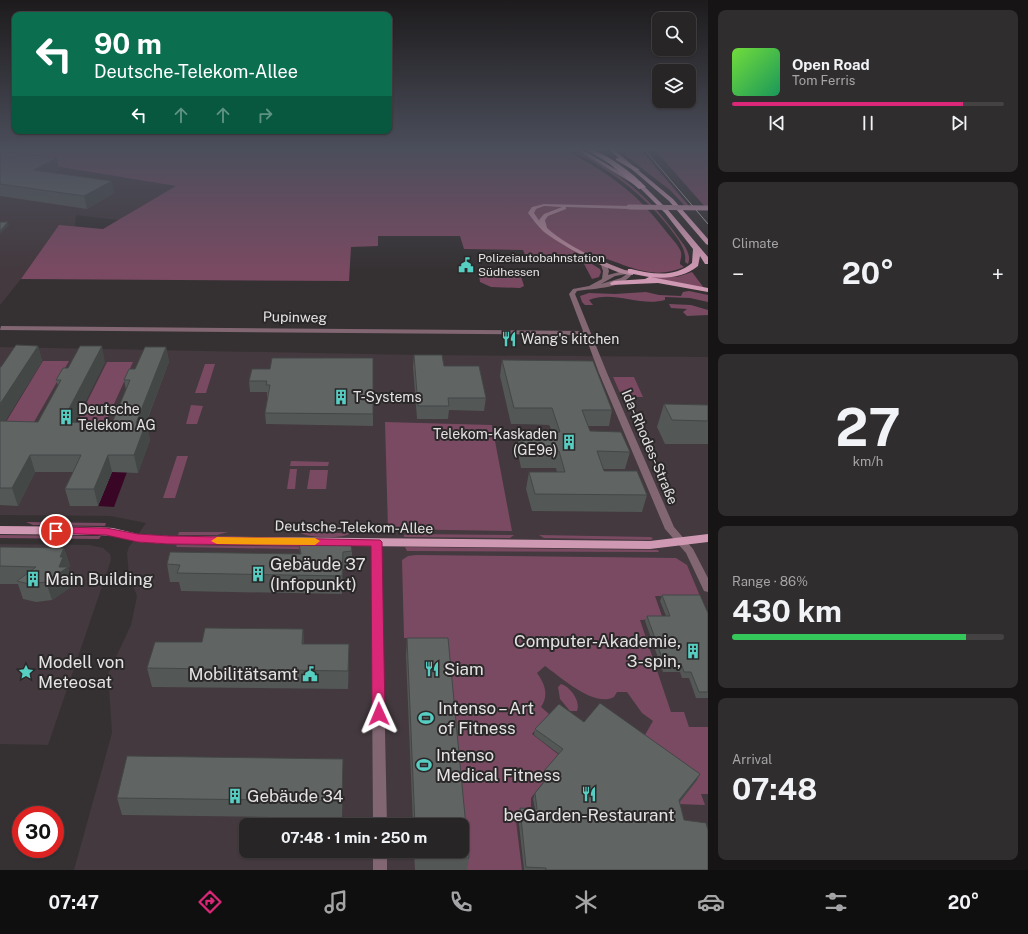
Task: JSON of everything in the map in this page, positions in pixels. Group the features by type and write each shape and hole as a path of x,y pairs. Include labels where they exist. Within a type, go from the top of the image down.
{"main road":[{"path":"645,190 667,212 708,262"},
{"path":"659,190 671,200 708,243"},
{"path":"596,207 554,205 536,207 532,210 532,215 544,228 578,251 604,265 623,272 659,275 685,272 694,264 696,248"},
{"path":"544,228 542,220 548,213 562,208 708,208"},
{"path":"578,251 631,273 659,281 708,290"},
{"path":"614,283 659,281"},
{"name":"Deutsche-Telekom-Allee","path":"0,530 102,531 138,538 169,540 650,545 708,538"}],"street":[{"path":"604,265 606,271 605,279"},
{"path":"591,287 605,279 623,272"},
{"path":"588,333 572,294 575,290 614,283 626,278 631,273"},
{"name":"Pupinweg","path":"1,328 588,333"},
{"name":"Ida-Rhodes-Straße","path":"588,333 670,529 694,557 708,588"},
{"path":"376,542 380,818"},
{"path":"380,858 380,870"}],"shaded area":[{"path":"0,190 182,190 135,222 76,215 70,279 21,279 0,305"},
{"path":"170,190 627,190 654,216 678,246 681,252 680,264 684,267 669,272 655,273 601,257 574,253 600,269 601,272 599,277 592,279 583,262 574,258 526,257 523,250 464,249 460,236 378,236 378,246 351,247 349,281 21,279 59,225 103,229"},
{"path":"633,190 636,190 645,198 668,223 685,246 689,257 688,264 685,262 683,248 678,239 659,215"},
{"path":"670,190 675,190 689,206 685,206"},
{"path":"690,190 708,190 708,210"},
{"path":"478,269 519,270 524,286 520,288 491,287 480,282"},
{"path":"692,272 704,288 649,277 677,277"},
{"path":"689,291 708,295 708,302 690,298 665,297 665,300 646,302 617,297 598,297 589,300 593,305 585,305 580,296 589,293 615,294 646,292 659,295 681,296 683,292"},
{"path":"669,304 691,305 708,310 708,315 687,316 683,312 687,309 671,308"},
{"path":"0,347 419,355 708,357 708,870 74,870 112,733 108,674 131,625 137,596 129,576 127,553 129,547 146,523 111,516 0,515","holes":["601,408 608,426 579,426 625,469 521,467 557,449 549,425 511,424"]},
{"path":"43,361 69,361 26,436 0,432"},
{"path":"107,362 133,362 99,437 70,436"},
{"path":"205,364 215,364 206,393 195,393"},
{"path":"613,377 634,377 643,397 622,397"},
{"path":"191,405 203,406 197,424 186,424"},
{"path":"385,422 492,425 512,531 388,529"},
{"path":"177,456 188,456 175,498 163,498"},
{"path":"291,461 329,462 328,466 290,466"},
{"path":"290,469 297,469 295,489 287,489"},
{"path":"310,470 328,470 326,489 307,489"},
{"path":"112,472 127,472 114,507 98,506"},
{"path":"26,522 106,523 105,526 33,525"},
{"path":"179,532 228,532 217,535 178,535"},
{"path":"301,533 351,533 342,536 326,537 311,536"},
{"path":"0,535 101,536 99,539 0,538"},
{"path":"404,535 514,535 510,538 404,537"},
{"path":"539,535 653,538 651,540 544,538"},
{"path":"0,544 90,545 103,548 110,554 111,560 48,745 0,744"},
{"path":"176,545 349,547 347,550 177,547"},
{"path":"405,547 658,550 659,552 407,551"},
{"path":"408,556 676,558 687,565 700,596 655,596 663,619 640,620 671,712 684,712 689,727 708,727 708,794 701,794 705,805 678,804 642,740 653,721 642,713 627,692 617,692 614,697 606,699 597,698 578,690 545,666 537,673 544,685 545,690 545,698 541,707 549,714 532,734 559,755 541,777 544,781 531,798 531,814 515,813 522,870 466,870 465,858 469,858 469,818 461,818 445,639 404,638 402,560"},
{"path":"561,684 572,691 578,703 577,711 570,711 560,699 558,687"}],"building":[{"path":"39,190 96,190 84,196"},
{"path":"0,222 8,222 0,231"},
{"path":"16,345 38,346 0,404 0,367"},
{"path":"80,346 102,346 62,422 112,423 130,380 124,380 129,369 135,369 145,347 166,347 136,423 146,423 134,455 108,455 94,489 65,489 81,455 30,455 12,488 0,488 0,421 38,422 61,380 56,380 63,368 68,368"},
{"path":"414,355 442,355 444,366 479,366 486,398 448,398 449,406 418,406"},
{"path":"272,358 373,358 373,414 265,413 270,385 266,385 267,381 249,381 252,369 270,369"},
{"path":"502,360 593,361 612,410 582,410 590,431 621,432 630,452 597,451 604,471 637,471 647,495 535,494 529,472 565,472 559,451 524,451 520,432 560,432 552,408 514,408"},
{"path":"664,404 708,405 708,421 672,420"},
{"path":"350,540 352,551 343,552 342,576 177,573 180,565 167,564 170,552 301,554 299,544"},
{"path":"0,547 64,548 60,557 63,557 59,567 68,567 46,582 29,584 17,581 36,567 0,566"},
{"name":"Computer-Akademie, 3-spin,","path":"662,595 700,595 708,613 708,692 699,692 691,672 684,672 682,666 665,666 647,616 670,616"},
{"path":"205,628 303,629 302,644 349,644 348,671 147,668 155,642 202,642"},
{"path":"407,638 448,638 465,818 415,818"},
{"name":"beGarden-Restaurant","path":"600,703 700,774 679,800 684,820 706,823 708,830 708,870 546,870 546,868 526,867 520,808 537,809 535,793 549,776 544,771 563,749 535,729 559,704 584,722"},
{"path":"127,756 343,759 342,801 117,798"}],"tram line":[{"path":"679,190 708,224"}],"slow traffic":[{"path":"217,541 315,541"}],"place":[{"name":"Polizeiautobahnstation Südhessen","path":"466,265"},
{"name":"Wang's kitchen","path":"509,339"},
{"name":"T-Systems","path":"341,397"},
{"name":"Deutsche Telekom AG","path":"66,417"},
{"name":"Telekom-Kaskaden (GE9e)","path":"569,442"},
{"name":"Gebäude 37 (Infopunkt)","path":"258,574"},
{"name":"Main Building","path":"33,579"},
{"name":"Computer-Akademie, 3-spin,","path":"693,651"},
{"name":"Siam","path":"432,669"},
{"name":"Modell von Meteosat","path":"26,672"},
{"name":"Mobilitätsamt","path":"310,674"},
{"name":"Intenso – Art of Fitness","path":"426,718"},
{"name":"Intenso Medical Fitness","path":"424,765"},
{"name":"beGarden-Restaurant","path":"589,794"},
{"name":"Gebäude 34","path":"235,796"}],"route":[{"path":"56,531 106,531 138,538 169,540 376,542 379,714"}]}
